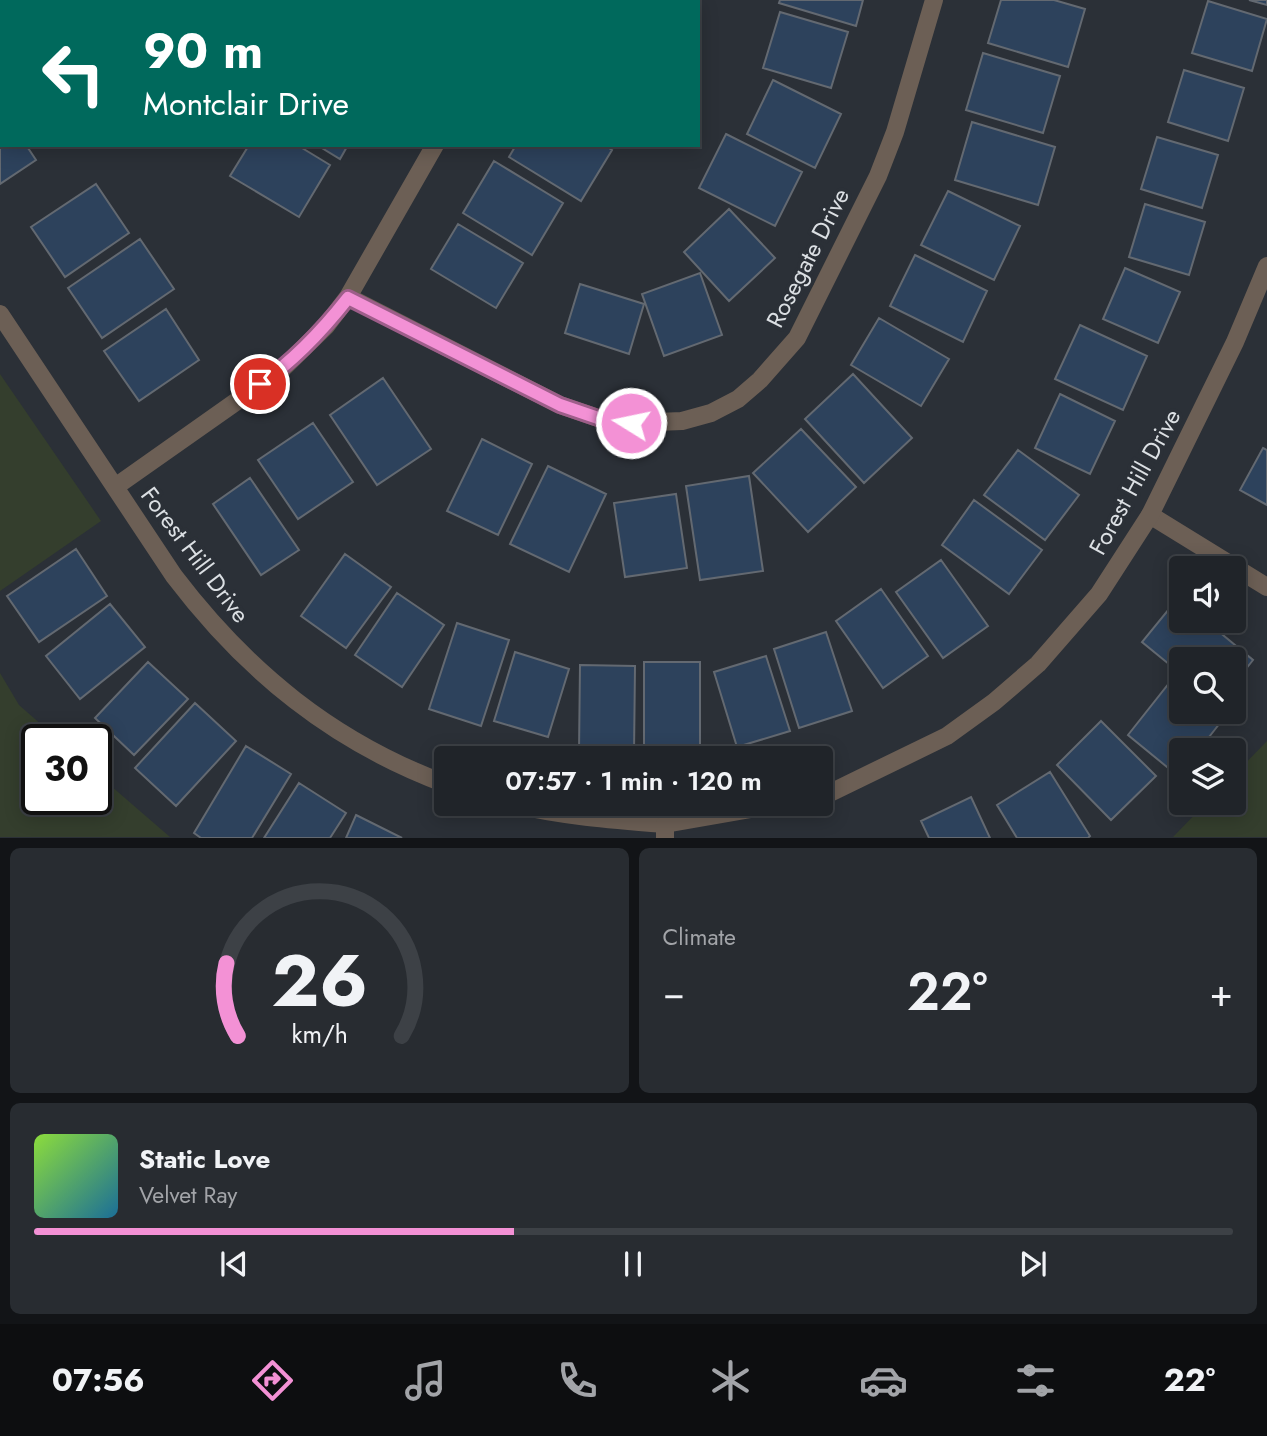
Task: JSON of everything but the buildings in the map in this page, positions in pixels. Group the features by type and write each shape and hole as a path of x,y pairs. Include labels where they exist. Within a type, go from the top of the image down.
{"street":[{"name":"Rosegate Drive","path":"348,298 560,405 598,418 659,424 682,421 737,400 768,373 797,338 872,188 895,132 934,0"},
{"path":"115,487 281,370 326,326 348,298 434,147"},
{"name":"Forest Hill Drive","path":"833,792 947,736 1038,664 1099,594 1150,515 1235,342 1267,266"},
{"name":"Forest Hill Drive","path":"0,314 174,576 202,613 233,647 321,720 365,748 434,779"},
{"path":"1150,515 1267,587"},
{"path":"577,816 665,831 729,816"}],"green space":[{"path":"0,374 101,521 0,591"},
{"path":"0,673 19,705 41,724 21,724 21,815 112,815 112,787 170,837 0,837"},
{"path":"1267,741 1267,837 1173,837 1194,815 1246,815 1246,763"}],"route":[{"path":"260,384 303,351 348,298 560,405 598,418 631,423"}]}
